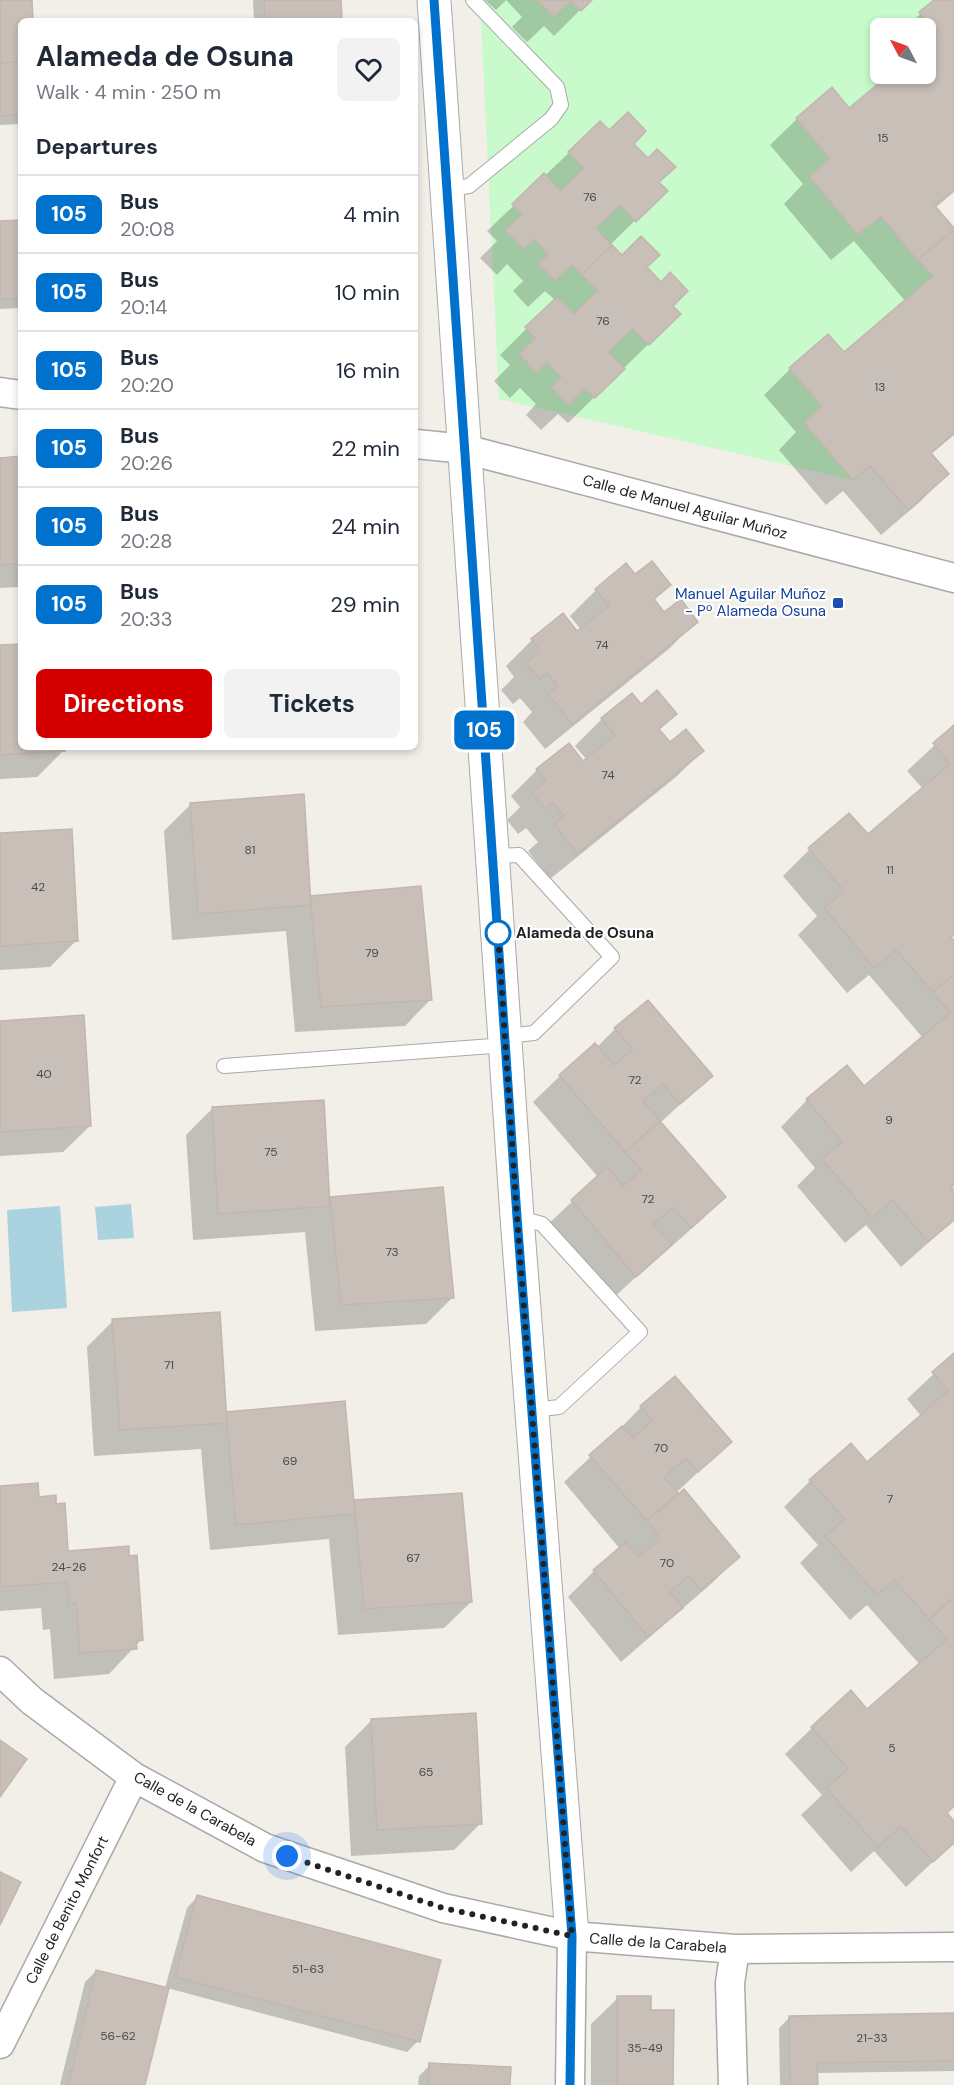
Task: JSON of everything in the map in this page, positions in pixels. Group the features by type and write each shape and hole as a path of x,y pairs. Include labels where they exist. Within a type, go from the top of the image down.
{"street":[{"path":"434,0 517,1217 572,1936 570,2085"},
{"path":"0,392 18,395"},
{"name":"Calle de Manuel Aguilar Muñoz","path":"418,444 465,449 954,578"},
{"name":"Calle de la Carabela","path":"0,1671 32,1701 134,1777 265,1848 443,1908 572,1936 735,1949 954,1947"},
{"name":"Calle de Benito Monfort","path":"0,2044 134,1777"},
{"name":"Calle de la Carabela","path":"733,2085 730,1983 735,1949"}],"lane":[{"path":"447,189 469,186 551,119 561,105 557,87 473,0"},
{"path":"224,1066 505,1040 534,1033 612,957 519,855 493,856"},
{"path":"517,1217 542,1224 640,1332 559,1407 532,1410"}],"green space":[{"path":"480,0 934,0 919,13 923,18 870,18 870,84 878,84 849,108 832,87 796,118 830,159 809,177 858,235 881,216 933,276 844,352 828,334 789,368 822,406 804,423 853,480 499,399"}],"water":[{"path":"131,1204 134,1238 98,1240 95,1207"},
{"path":"60,1206 67,1308 12,1312 7,1210"}],"building":[{"path":"0,0 32,0 33,18 18,18 18,62 0,63"},
{"path":"264,0 341,0 342,18 265,18"},
{"path":"537,0 592,0 581,11 571,1 554,17"},
{"path":"934,0 954,0 954,190 935,206 954,230 917,260 881,216 858,235 809,176 830,159 796,118 832,87 849,108 878,84 936,84 936,18 924,18 919,12"},
{"path":"18,62 18,115 0,116 0,63"},
{"path":"628,112 646,131 634,144 648,158 657,149 676,167 659,182 668,191 636,222 620,205 596,228 612,245 582,275 572,265 555,281 538,264 548,254 534,239 524,249 505,231 522,214 512,204 544,173 561,191 584,168 568,152 600,121 609,130"},
{"path":"18,220 18,298 0,299 0,221"},
{"path":"954,230 954,433 931,453 949,474 908,510 870,466 853,480 804,423 822,406 789,368 828,334 844,352 933,276 917,260"},
{"path":"641,236 660,255 647,267 661,282 670,272 688,291 673,306 681,314 649,345 633,329 608,352 625,369 595,398 585,389 569,405 551,387 561,377 547,363 537,373 519,354 535,338 525,327 557,297 574,314 597,291 582,275 612,245 622,255"},
{"path":"18,456 18,563 0,565 0,458"},
{"path":"652,561 671,585 654,599 664,612 681,599 698,622 572,724 548,694 558,686 547,673 540,679 526,663 540,651 531,639 563,613 577,631 609,606 595,589 626,563 635,574"},
{"path":"18,644 18,750 65,751 0,755 0,645"},
{"path":"657,690 677,714 659,729 670,742 686,729 704,751 577,854 554,824 564,816 553,803 545,809 532,793 546,781 536,769 569,743 583,761 615,735 601,718 632,693 641,704"},
{"path":"954,725 954,934 951,937 954,941 954,974 933,992 896,950 874,968 824,908 844,891 808,848 849,813 868,834 950,764 933,743"},
{"path":"304,794 311,905 198,914 190,803"},
{"path":"72,829 78,941 0,946 0,833"},
{"path":"421,886 432,1000 321,1007 310,896"},
{"path":"954,974 954,1184 951,1186 954,1191 954,1220 928,1242 893,1200 872,1218 822,1159 842,1142 806,1099 847,1065 864,1086 950,1013 933,992"},
{"path":"648,1000 713,1076 680,1104 663,1084 643,1101 660,1121 625,1152 559,1075 595,1043 614,1065 633,1049 614,1028"},
{"path":"84,1015 91,1126 0,1132 0,1021"},
{"path":"324,1100 330,1206 218,1214 212,1107"},
{"path":"660,1121 726,1197 691,1228 673,1207 653,1224 672,1245 636,1277 571,1200 607,1167 623,1186 641,1170 625,1152"},
{"path":"443,1187 454,1298 341,1305 330,1197"},
{"path":"220,1312 227,1423 120,1430 112,1319"},
{"path":"954,1353 954,1597 929,1619 894,1580 877,1595 825,1536 845,1519 809,1480 851,1443 867,1462 948,1391 932,1372"},
{"path":"675,1376 732,1442 698,1472 686,1458 664,1477 678,1493 647,1521 589,1455 622,1426 633,1438 652,1420 640,1406"},
{"path":"345,1401 355,1514 236,1525 226,1412"},
{"path":"38,1483 39,1497 56,1495 56,1504 65,1503 68,1551 129,1546 129,1556 137,1555 143,1640 136,1641 137,1649 80,1653 76,1603 69,1604 67,1582 2,1587 0,1579 0,1486"},
{"path":"684,1489 740,1557 701,1590 689,1576 670,1592 683,1608 648,1637 593,1570 626,1542 638,1556 660,1539 647,1521"},
{"path":"462,1493 472,1602 364,1609 354,1500"},
{"path":"954,1597 954,1806 947,1813 954,1821 954,1843 933,1862 901,1826 878,1847 826,1788 848,1769 811,1727 851,1690 867,1709 947,1639 929,1619"},
{"path":"476,1713 482,1824 377,1830 371,1719"},
{"path":"0,1740 27,1759 0,1797"},
{"path":"0,1872 21,1882 0,1925"},
{"path":"197,1895 441,1960 420,2042 175,1977"},
{"path":"96,1970 169,1988 145,2085 68,2085"},
{"path":"617,1996 651,1996 651,2010 674,2010 673,2085 617,2085"},
{"path":"954,2013 954,2061 817,2063 818,2085 790,2085 789,2016"},
{"path":"429,2063 511,2067 510,2085 428,2085"}],"bus line":[{"name":"105","path":"434,0 517,1217 572,1936 570,2085"}],"place":[{"name":"Manuel Aguilar Muñoz - Pº Alameda Osuna","path":"838,603"},
{"name":"Alameda de Osuna","path":"498,933"}],"route":[{"path":"287,1856 443,1908 572,1936 517,1217 498,933"}]}
